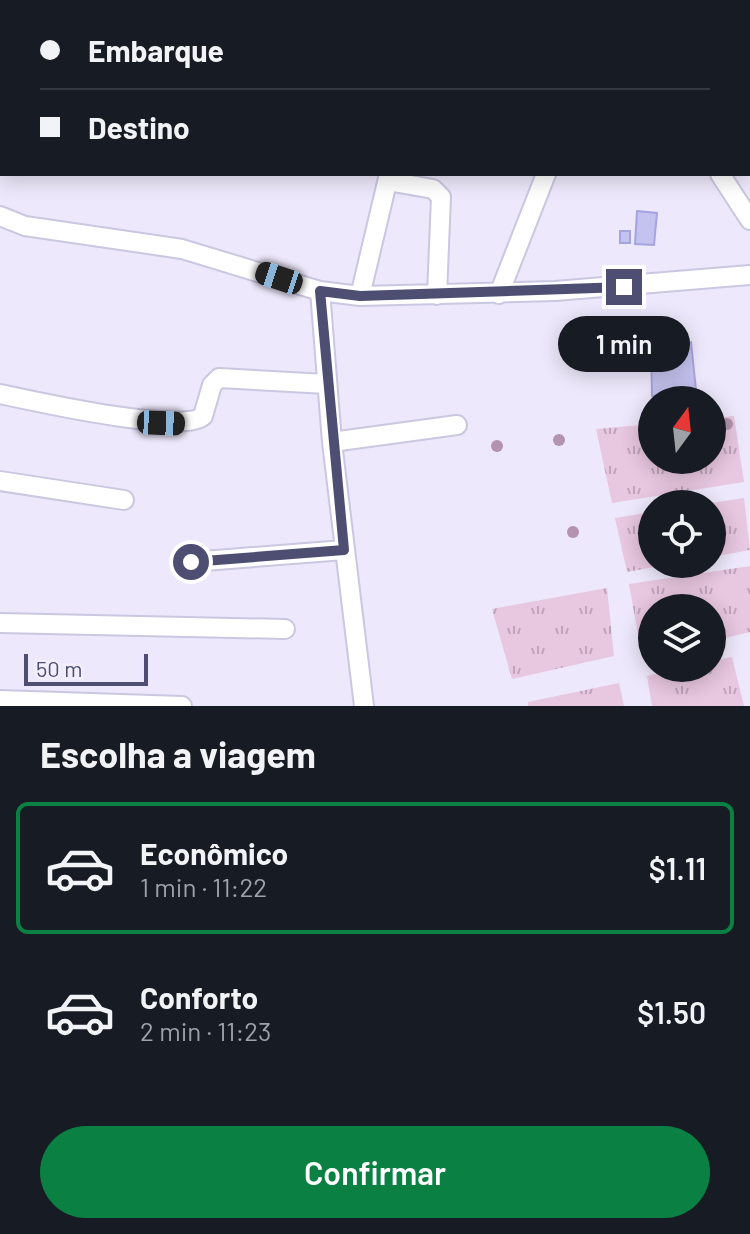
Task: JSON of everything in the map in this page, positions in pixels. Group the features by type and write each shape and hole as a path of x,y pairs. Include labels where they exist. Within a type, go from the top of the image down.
{"street":[{"path":"499,294 545,176"},
{"path":"721,176 750,220"},
{"path":"360,296 389,177 433,189 441,197 437,295"},
{"path":"0,216 25,226 182,249 320,291 360,296 499,294 657,285 750,275"},
{"path":"320,291 332,442 364,706"},
{"path":"0,394 125,417 191,424 203,416 212,385 219,378 326,384"},
{"path":"332,442 457,425"},
{"path":"0,481 124,500"},
{"path":"191,562 344,550"},
{"path":"0,623 285,629"},
{"path":"0,700 182,706"}],"green space":[{"path":"734,416 744,482 694,490 638,490 638,499 612,503 596,429 638,425 638,474 726,474 726,417"},
{"path":"744,498 750,550 726,554 726,501"},
{"path":"638,514 638,570 627,572 615,518"},
{"path":"750,566 750,632 726,638 726,594 638,594 638,635 629,584 669,578 726,578 726,570"},
{"path":"607,588 614,656 512,679 492,609"},
{"path":"732,657 744,706 652,706 648,682 726,682 726,658"},
{"path":"619,683 624,706 528,706 528,702"}],"building":[{"path":"637,211 657,213 654,245 635,244"},
{"path":"620,231 630,231 630,243 620,243"},
{"path":"691,342 696,386 652,386 651,344"}],"route":[{"path":"191,562 344,550 326,384 320,291 360,296 499,294 624,287"}]}
